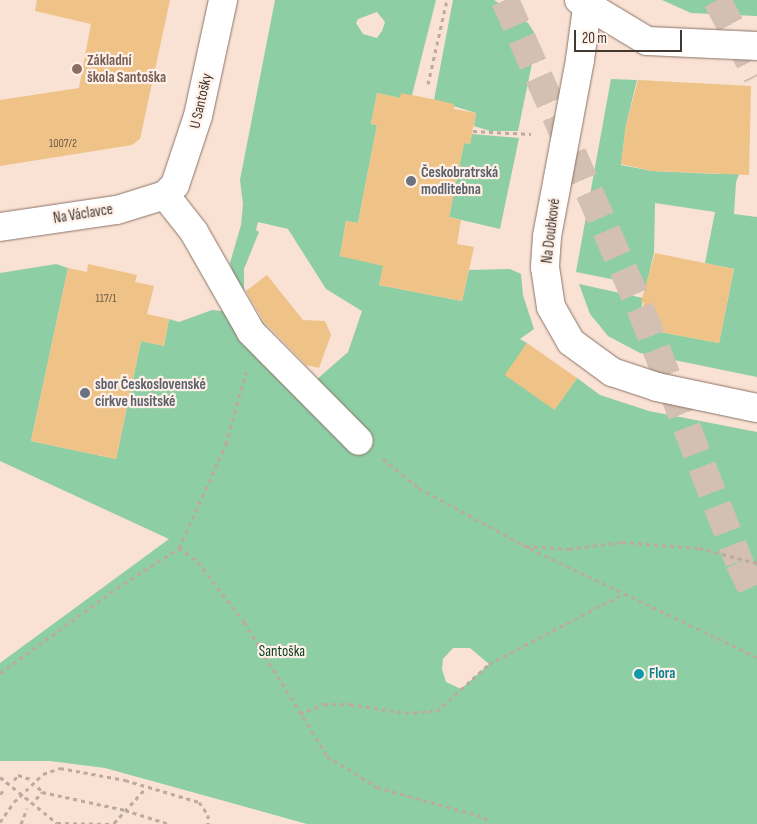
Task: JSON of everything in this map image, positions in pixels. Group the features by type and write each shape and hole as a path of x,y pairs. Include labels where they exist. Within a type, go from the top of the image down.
{"street":[{"name":"U Santošky","path":"165,196 175,185 192,136 223,0"},
{"path":"584,2 647,41 757,46"},
{"name":"Na Doubkové","path":"584,2 580,60 547,236 545,267 551,307 571,342 612,372 657,387 757,408"},
{"name":"Na Václavce","path":"0,226 117,210 165,196"},
{"path":"165,196 194,232 251,332 359,441"}],"path":[{"path":"428,84 447,0"},
{"path":"473,131 531,134"},
{"path":"0,673 117,588 179,548 226,444 244,378"},
{"path":"359,441 419,488 523,545 757,657"},
{"path":"523,545 569,549 622,542 699,548 757,563"},
{"path":"179,548 198,562 244,622 327,756 377,788 484,817 490,824"},
{"path":"300,714 324,704 350,704 405,713 437,711 489,664 623,594"},
{"path":"0,822 22,795 43,774 60,768 125,780 146,788 199,802 208,815 208,824"},
{"path":"14,780 18,775 30,778"},
{"path":"0,777 57,823 115,824 125,810 146,788"},
{"path":"38,787 42,792 125,810 169,824"},
{"path":"0,794 5,789"},
{"path":"36,799 42,792"},
{"path":"22,824 27,808"}],"green space":[{"name":"Santoška","path":"275,0 436,0 412,95 400,98 377,93 371,124 377,125 358,223 346,221 340,256 384,264 379,285 462,301 469,270 510,269 521,274 523,295 534,329 520,339 527,343 506,375 555,409 577,378 600,395 649,411 757,432 757,824 307,824 105,768 50,761 0,761 0,663 169,539 0,461 0,273 56,264 68,268 31,441 116,459 141,341 164,346 169,319 179,322 212,310 222,311 244,294 235,280 230,263 241,225 243,204 240,180","holes":["377,12 385,22 382,31 377,38 363,34 356,23 358,19","258,222 288,229 326,289 362,311 348,352 316,380 305,366 301,368 252,309 244,294 244,269 259,232 256,230","453,648 470,648 489,664 461,689 446,682 442,669 443,659"]},
{"path":"453,0 494,0 528,23 534,32 536,44 518,131 490,131 474,126 476,113 434,100"},
{"path":"662,0 757,0 757,16 691,13"},
{"path":"611,79 637,80 626,125 621,165 652,171 717,174 742,167 736,182 734,214 757,217 757,377 640,353 608,336 590,314 579,284 643,298 639,328 719,343 734,269 705,263 715,212 655,203 654,253 646,286 576,272"},
{"path":"472,134 519,138 500,229 449,217 464,143 470,144"}],"building":[{"name":"Základní škola Santoška","path":"37,0 170,0 140,139 132,145 0,166 0,100 79,88 91,24 35,11"},
{"path":"638,80 751,86 749,175 652,171 621,164 626,125"},
{"name":"Českobratrská modlitebna","path":"377,93 400,98 401,93 437,100 454,104 454,109 476,113 470,144 464,143 449,217 461,220 457,244 474,247 462,301 379,285 383,266 340,256 346,221 358,223 377,125 371,124"},
{"path":"655,253 734,269 719,343 639,328 644,302 641,302"},
{"name":"sbor Československé církve husitské","path":"88,264 137,275 135,282 154,286 147,314 169,319 164,346 141,341 116,459 31,441 68,268 87,272"},
{"path":"267,275 303,320 325,321 331,335 319,368 306,365 264,322 246,291"},
{"path":"527,343 577,378 555,410 505,375"}],"tunnel":[{"path":"505,0 641,310 739,562 757,599"},
{"path":"717,0 757,76"}],"place":[{"name":"Základní škola Santoška","path":"77,69"},
{"name":"Českobratrská modlitebna","path":"411,181"},
{"name":"sbor Československé církve husitské","path":"85,393"},
{"name":"Flora","path":"639,674"}]}
